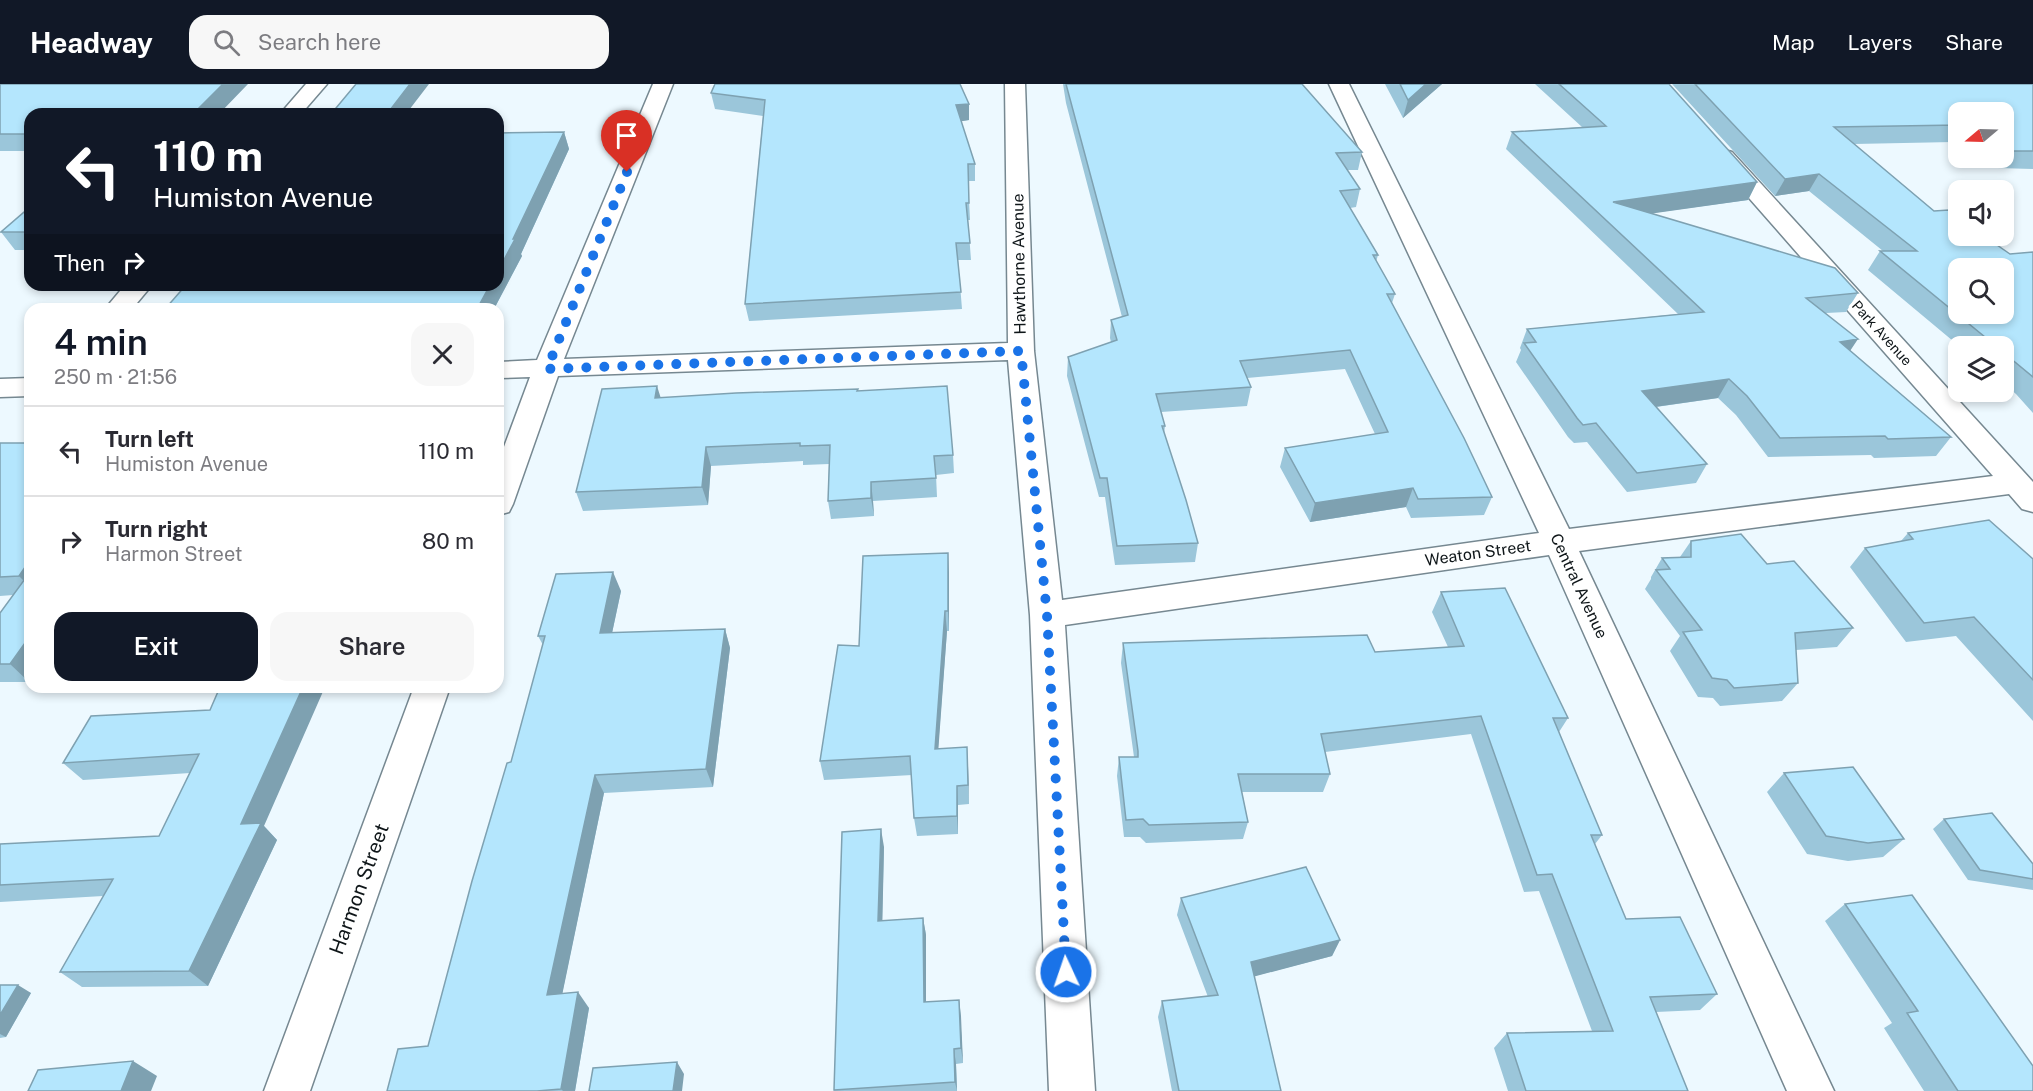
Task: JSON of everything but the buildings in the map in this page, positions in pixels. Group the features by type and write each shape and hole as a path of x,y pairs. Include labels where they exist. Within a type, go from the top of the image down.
{"street":[{"path":"295,108 317,84"},
{"path":"504,487 547,369 663,84"},
{"name":"Hawthorne Avenue","path":"1015,84 1021,351 1047,615 1072,1091"},
{"name":"Central Avenue","path":"1339,84 1559,542 1811,1091"},
{"name":"Park Avenue","path":"1706,137 2025,492"},
{"path":"123,303 134,291"},
{"path":"504,370 1021,351"},
{"path":"0,388 24,387"},
{"name":"Weaton Street","path":"1047,615 1559,542 2025,492"},
{"name":"Harmon Street","path":"286,1091 430,693"}],"route":[{"path":"627,172 547,369 1021,351 1047,615 1066,972"}]}
